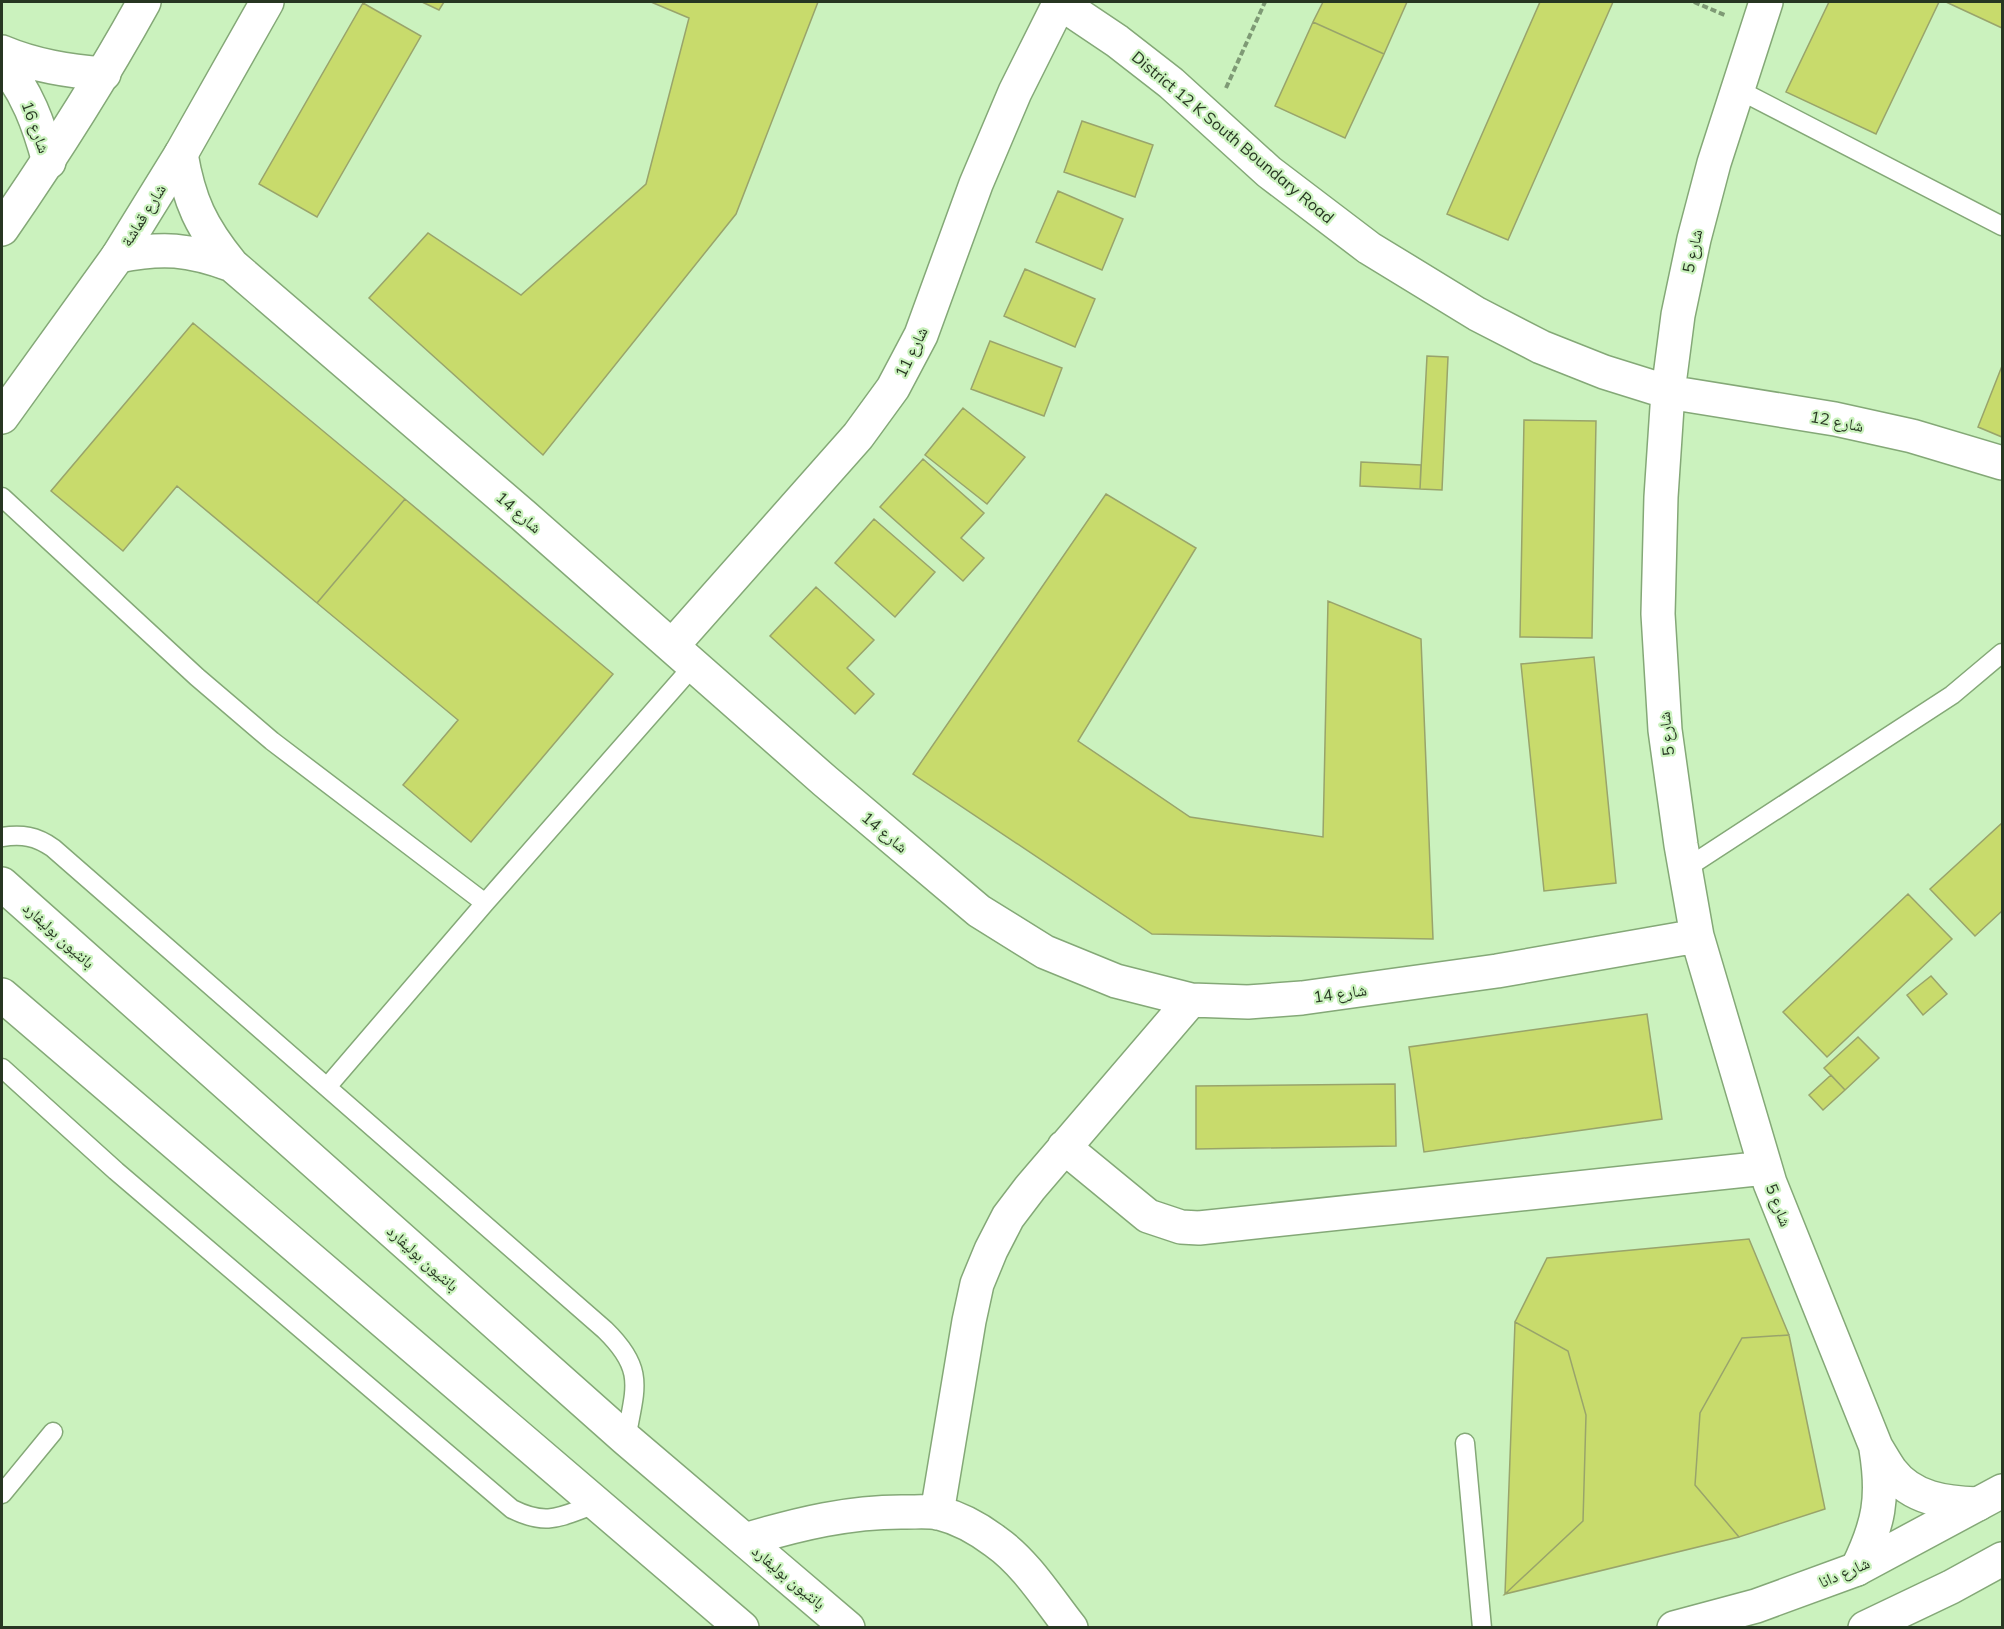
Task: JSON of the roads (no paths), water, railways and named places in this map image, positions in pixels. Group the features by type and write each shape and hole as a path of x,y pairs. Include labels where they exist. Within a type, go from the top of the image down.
{"street":[{"path":"2,229 49,162 104,74 144,2"},
{"name":"شارع قماشة","path":"2,417 118,256 180,154 267,2"},
{"name":"District 12 K South Boundary Road","path":"1059,2 1117,41 1171,83 1269,172 1369,248 1477,314 1541,347 1604,372 1668,392"},
{"name":"شارع 11","path":"683,656 858,436 893,388 921,334 976,184 1015,92 1059,2"},
{"name":"شارع 5","path":"1766,2 1714,163 1694,239 1678,315 1668,392 1661,497 1658,614 1665,730 1684,869 1697,936 1765,1168 1876,1447 1893,1474 1917,1493 1947,1503 1990,1498"},
{"path":"2,52 45,67 104,74"},
{"name":"شارع 16","path":"2,62 28,100 41,131 49,162"},
{"name":"شارع 14","path":"180,154 186,184 196,214 212,241 232,265 524,516 825,781 979,911 1045,952 1116,981 1191,999 1248,1002 1302,998 1497,972 1697,936"},
{"name":"شارع 14","path":"118,256 147,250 176,250 204,255 232,265"},
{"name":"شارع 12","path":"1668,392 1834,419 1890,431 2002,463"},
{"name":"بانثيون بوليفارد","path":"2,884 15,904 626,1438 848,1628"},
{"path":"2,995 596,1504 715,1615 742,1628"},
{"path":"937,1513 969,1321 977,1284 990,1250 1008,1217 1064,1147 1191,999"},
{"path":"1064,1147 1148,1216 1181,1227 1199,1228 1765,1168"},
{"name":"شارع 5","path":"1857,1569 1871,1540 1879,1510 1881,1478 1876,1447"},
{"name":"شارع دانا","path":"1674,1628 1756,1606 1857,1569 1990,1498"},
{"path":"745,1540 792,1526 840,1516 888,1512 937,1513 969,1524 997,1542 1022,1566 1071,1628"},
{"path":"1865,1628 1951,1587 2002,1558"}],"lane":[{"path":"1737,89 2002,226"},
{"path":"2,497 197,677 272,741 485,903"},
{"path":"1684,869 1952,695 2002,653"},
{"path":"327,1087 485,903 683,656"},
{"path":"2,837 29,836 42,840 53,848 620,1345 629,1359 635,1377 626,1438"},
{"path":"2,1068 116,1171 512,1509 529,1517 548,1520 596,1504"},
{"path":"2,1494 53,1432"},
{"path":"1466,1443 1482,1628"}]}
